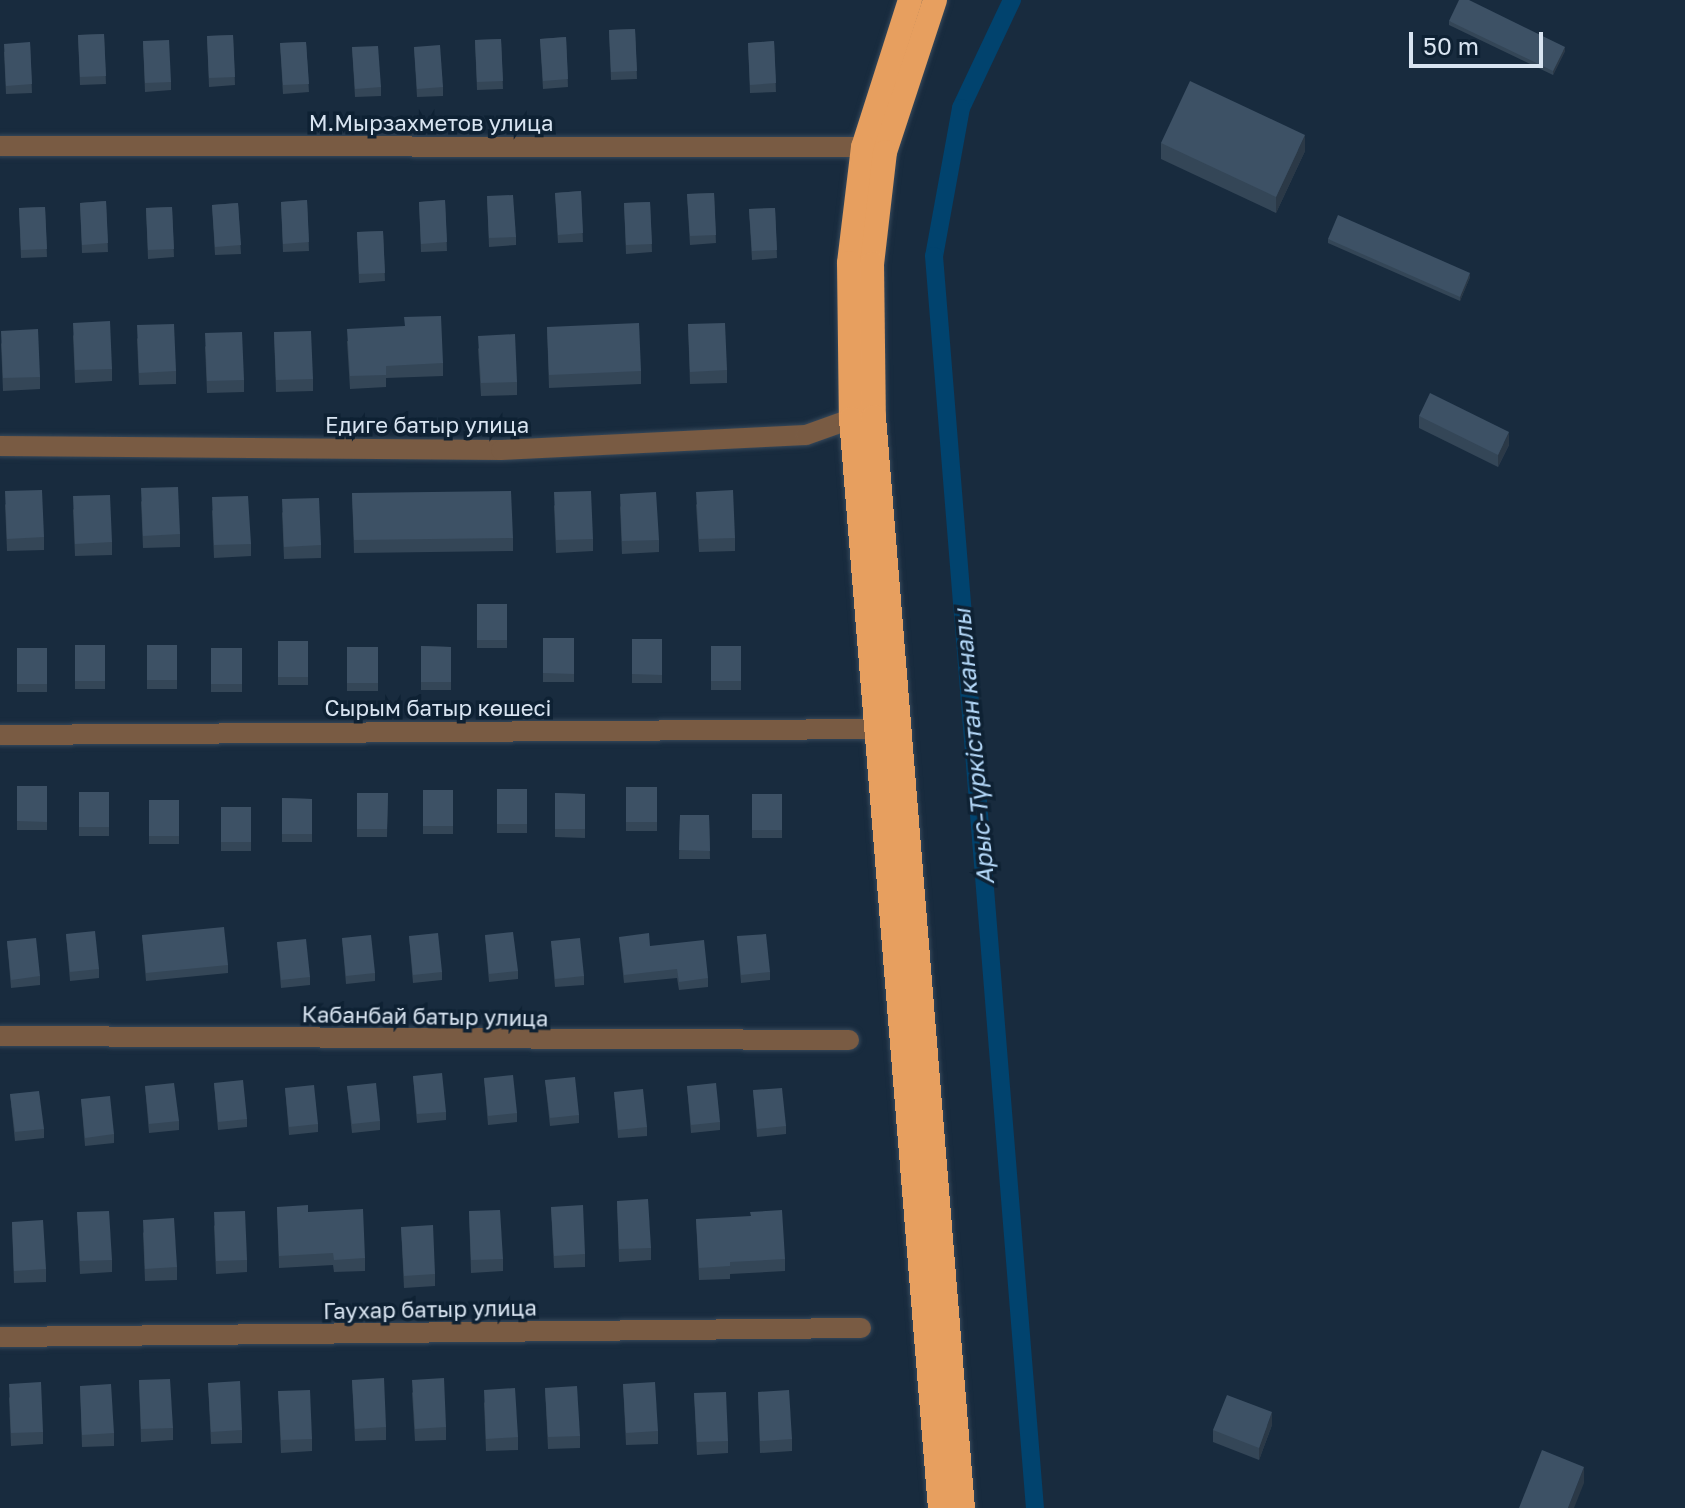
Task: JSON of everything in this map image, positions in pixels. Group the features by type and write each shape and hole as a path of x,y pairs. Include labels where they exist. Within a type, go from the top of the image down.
{"highway":[{"path":"910,0 863,147 849,263 851,419 940,1508"},
{"path":"935,0 885,152 872,264 874,417 963,1508"}],"street":[{"name":"М.Мырзахметов улица","path":"0,146 863,147"},
{"name":"Едиге батыр улица","path":"0,446 501,450 806,435 851,419"},
{"name":"Сырым батыр көшесі","path":"0,735 877,729"},
{"name":"Кабанбай батыр улица","path":"0,1036 849,1040"},
{"name":"Гаухар батыр улица","path":"0,1337 861,1328"}],"building":[{"path":"1459,0 1469,0 1565,47 1553,71 1449,21"},
{"path":"635,29 637,71 611,72 609,30"},
{"path":"104,34 106,76 80,77 78,35"},
{"path":"233,35 235,77 209,78 207,36"},
{"path":"566,37 568,79 543,81 540,39"},
{"path":"501,39 503,81 477,82 475,40"},
{"path":"169,40 171,82 145,83 143,41"},
{"path":"774,41 776,83 750,85 748,43"},
{"path":"30,42 32,84 6,86 4,44"},
{"path":"306,42 309,84 283,85 280,43"},
{"path":"440,45 443,87 417,89 414,47"},
{"path":"378,46 381,87 355,89 352,47"},
{"path":"1190,81 1305,135 1276,197 1161,143"},
{"path":"581,191 583,233 558,235 555,193"},
{"path":"714,193 716,235 690,236 687,194"},
{"path":"513,195 516,237 489,238 487,196"},
{"path":"307,200 309,242 283,244 281,202"},
{"path":"445,200 447,242 421,244 419,202"},
{"path":"106,201 108,243 82,245 80,203"},
{"path":"650,202 652,244 626,245 624,203"},
{"path":"238,203 241,245 215,247 212,205"},
{"path":"45,207 47,249 21,250 19,208"},
{"path":"172,207 174,249 148,250 146,208"},
{"path":"775,208 777,250 752,251 749,209"},
{"path":"1338,215 1470,273 1460,297 1328,239"},
{"path":"383,231 385,273 359,274 357,232"},
{"path":"441,316 443,363 386,366 386,375 350,376 347,329 405,326 404,317"},
{"path":"110,321 112,369 75,370 73,323"},
{"path":"639,323 641,371 549,375 547,327"},
{"path":"725,323 727,370 690,372 688,324"},
{"path":"174,324 176,371 139,373 137,325"},
{"path":"38,329 40,377 3,378 1,331"},
{"path":"311,331 313,379 276,380 274,332"},
{"path":"242,332 244,380 207,381 205,333"},
{"path":"515,334 517,382 481,383 478,336"},
{"path":"1430,393 1509,432 1498,455 1419,416"},
{"path":"178,487 180,534 143,536 141,488"},
{"path":"42,490 44,537 7,539 5,491"},
{"path":"733,490 735,538 699,539 696,492"},
{"path":"511,491 513,538 354,540 352,493"},
{"path":"591,491 593,539 556,540 554,492"},
{"path":"656,492 659,540 622,541 620,494"},
{"path":"110,495 112,542 75,544 73,496"},
{"path":"248,496 251,544 214,545 212,497"},
{"path":"319,498 321,545 284,547 282,499"},
{"path":"477,604 507,604 507,640 477,640"},
{"path":"543,638 574,638 574,674 543,673"},
{"path":"632,639 662,639 662,675 632,674"},
{"path":"278,641 308,641 308,677 278,677"},
{"path":"75,645 105,645 105,681 75,681"},
{"path":"147,645 177,645 177,680 147,680"},
{"path":"421,646 451,647 451,682 421,682"},
{"path":"711,646 741,646 741,681 711,681"},
{"path":"347,647 378,647 378,683 347,683"},
{"path":"17,648 47,648 47,684 17,684"},
{"path":"211,648 242,648 242,684 211,684"},
{"path":"17,786 47,786 47,822 17,821"},
{"path":"626,787 657,787 657,822 626,822"},
{"path":"497,789 527,789 527,824 497,824"},
{"path":"423,790 453,790 453,826 423,826"},
{"path":"79,792 109,792 109,827 79,827"},
{"path":"357,793 388,793 387,829 357,829"},
{"path":"555,793 585,794 585,829 555,829"},
{"path":"752,794 782,794 782,830 752,830"},
{"path":"282,798 312,799 312,834 282,834"},
{"path":"149,800 179,800 179,836 149,836"},
{"path":"221,807 251,807 251,842 221,842"},
{"path":"680,815 709,815 710,851 679,850"},
{"path":"224,927 228,965 146,973 142,935"},
{"path":"95,931 99,969 70,972 66,934"},
{"path":"513,932 518,971 489,974 485,935"},
{"path":"438,933 442,972 413,975 409,936"},
{"path":"649,933 650,946 704,940 708,978 679,982 677,969 624,975 619,937"},
{"path":"766,934 770,972 741,975 737,936"},
{"path":"371,935 375,973 346,976 342,938"},
{"path":"36,938 40,976 11,980 7,941"},
{"path":"580,938 584,976 555,979 551,941"},
{"path":"306,939 310,977 281,980 277,942"},
{"path":"442,1073 446,1112 417,1114 413,1076"},
{"path":"513,1075 517,1113 488,1116 484,1078"},
{"path":"575,1077 579,1115 550,1118 545,1080"},
{"path":"243,1080 247,1119 218,1122 214,1083"},
{"path":"174,1083 179,1121 149,1124 145,1086"},
{"path":"376,1083 380,1121 352,1124 347,1086"},
{"path":"716,1083 720,1122 691,1125 687,1086"},
{"path":"314,1085 318,1124 289,1127 285,1088"},
{"path":"782,1088 786,1126 757,1129 753,1090"},
{"path":"643,1089 647,1127 618,1130 614,1092"},
{"path":"39,1091 44,1129 15,1132 10,1094"},
{"path":"110,1096 114,1134 85,1138 81,1099"},
{"path":"648,1199 651,1248 619,1249 617,1201"},
{"path":"308,1205 308,1212 363,1209 365,1258 334,1260 333,1253 279,1256 277,1207"},
{"path":"583,1205 585,1254 554,1256 551,1207"},
{"path":"500,1210 503,1259 471,1260 469,1211"},
{"path":"782,1210 785,1259 730,1262 730,1266 699,1268 696,1219 751,1216 750,1212"},
{"path":"109,1211 112,1260 80,1261 77,1212"},
{"path":"245,1211 247,1260 216,1261 214,1212"},
{"path":"174,1218 177,1267 145,1269 143,1220"},
{"path":"43,1220 46,1269 14,1271 12,1222"},
{"path":"433,1225 435,1274 404,1276 401,1227"},
{"path":"384,1378 386,1427 355,1429 352,1380"},
{"path":"444,1378 446,1427 415,1429 412,1380"},
{"path":"170,1379 173,1428 141,1429 139,1380"},
{"path":"240,1381 242,1430 211,1432 208,1383"},
{"path":"41,1382 43,1432 11,1433 9,1384"},
{"path":"655,1382 658,1431 626,1433 623,1384"},
{"path":"111,1384 114,1433 82,1435 80,1386"},
{"path":"577,1386 580,1436 548,1437 545,1388"},
{"path":"515,1388 518,1437 486,1439 484,1390"},
{"path":"310,1390 312,1439 281,1440 278,1391"},
{"path":"789,1390 792,1439 760,1441 758,1392"},
{"path":"726,1392 728,1441 697,1442 694,1393"},
{"path":"1227,1395 1272,1412 1259,1448 1213,1430"},
{"path":"1542,1450 1584,1467 1568,1508 1519,1508"}],"waterway":[{"name":"Арыс-Түркістан каналы","path":"1012,0 961,108 934,256 1035,1508"}]}
